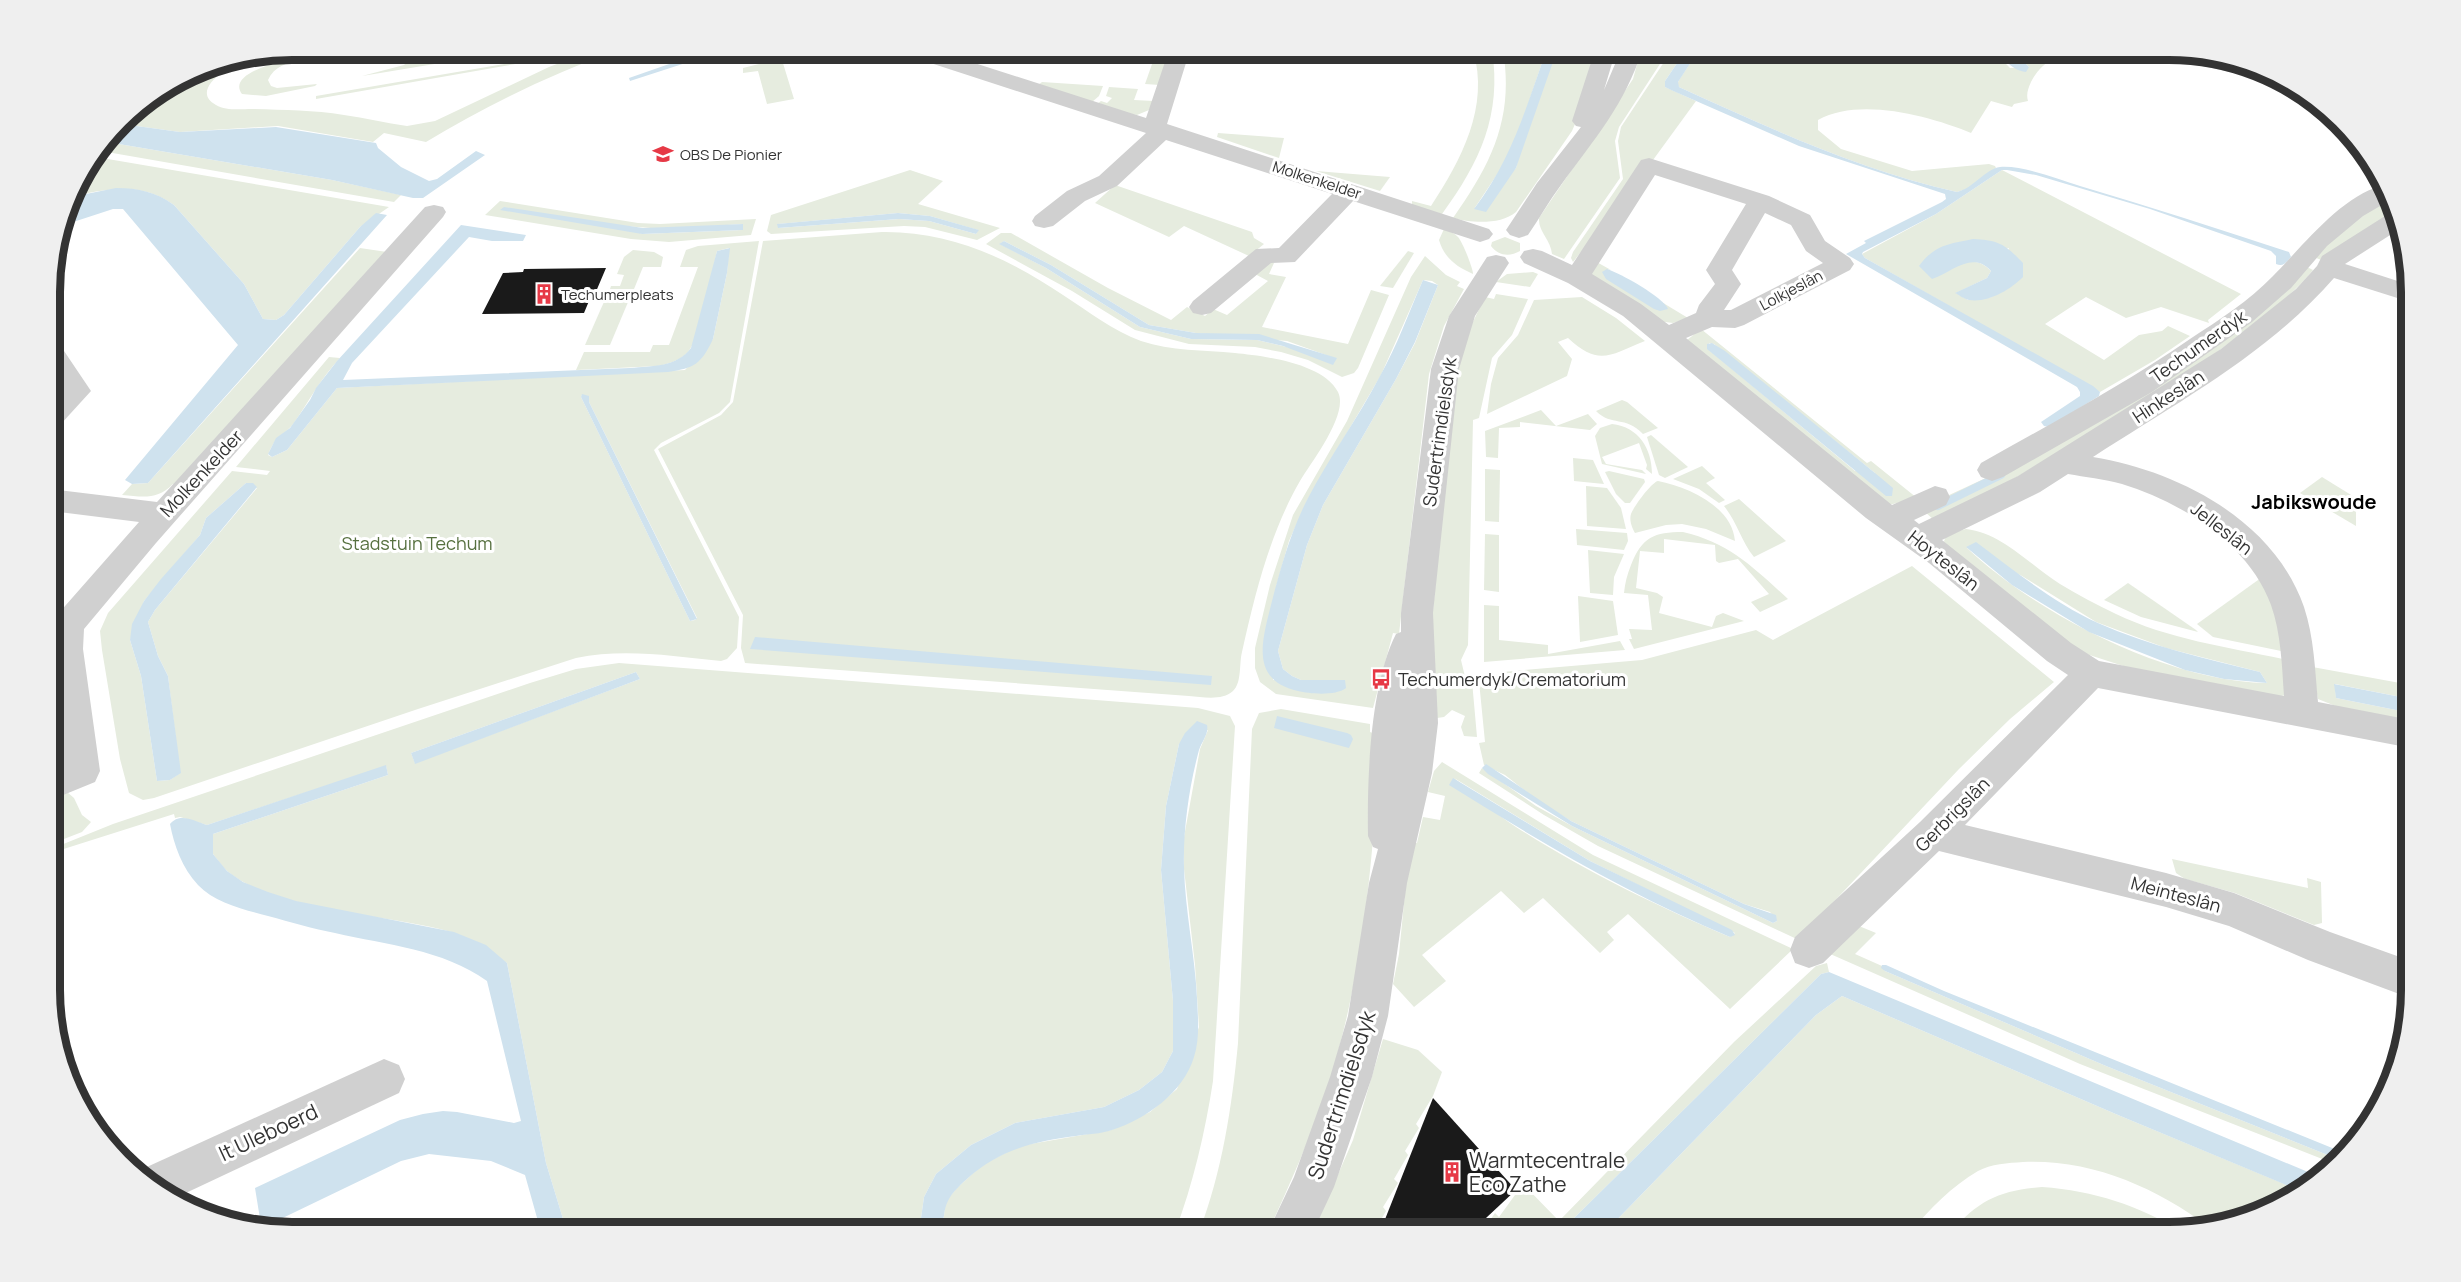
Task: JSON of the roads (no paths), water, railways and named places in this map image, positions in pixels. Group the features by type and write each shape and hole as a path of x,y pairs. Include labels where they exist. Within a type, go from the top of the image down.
{"street":[{"name":"Molkenkelder","path":"946,60 1480,234"},
{"path":"1044,221 1076,196 1108,181 1159,128 1177,60"},
{"path":"1563,166 1581,128 1602,60"},
{"path":"1519,230 1563,166 1579,147 1621,83 1628,60"},
{"name":"Lolkjeslân","path":"1577,277 1649,165 1760,201 1801,220 1815,246 1841,264 1735,320 1708,318 1666,336"},
{"path":"1202,307 1265,255 1286,256 1350,190"},
{"name":"Techumerdyk","path":"1992,471 2142,385 2243,316 2282,282 2318,241 2354,212 2380,196"},
{"path":"1708,318 1712,305 1728,284 1719,270 1760,201"},
{"name":"Molkenkelder","path":"67,778 67,631 78,612 434,212"},
{"name":"Hinkeslân","path":"1917,538 2029,484 2231,355 2305,295 2331,262 2391,223"},
{"path":"1497,227 1519,230 1536,242 1537,250 1533,258 1517,265 1496,263 1484,258 1476,250 1474,241 1480,234 1497,227"},
{"name":"Hoyteslân","path":"1533,258 1577,277 1632,310 1890,519 2059,652 2091,673 2401,732"},
{"name":"Sudertrimdielsdyk","path":"1295,1222 1312,1188 1351,1077 1368,1016 1388,883 1414,773 1421,723 1417,613 1445,369 1462,316 1496,263"},
{"path":"2328,268 2401,291"},
{"path":"60,366 77,391 60,408"},
{"name":"Jelleslân","path":"2062,462 2113,471 2173,493 2211,516 2245,543 2275,580 2287,606 2297,658 2302,713"},
{"path":"1890,519 1935,497"},
{"path":"60,501 164,514"},
{"name":"Gerbrigslân","path":"1809,950 1934,833 2091,673"},
{"name":"Meinteslân","path":"1934,833 2166,890 2234,910 2322,947 2401,976"},
{"name":"It Uleboerd","path":"162,1182 384,1079"}],"water":[{"path":"681,60 695,60 630,81 629,78"},
{"path":"1543,60 1554,60 1516,168 1486,212 1474,209 1498,173 1523,117"},
{"path":"1679,60 1692,60 1678,82 1679,87 1815,147 1921,183 1957,192 1969,187 1995,168 2009,167 2029,170 2289,252 2291,257 2284,264 2278,265 2276,256 2271,251 2150,209 2036,175 2007,170 2002,170 1936,214 1863,252 1865,258 2100,392 2099,396 2049,427 2044,426 2041,422 2080,396 2077,387 1846,254 1866,243 1864,241 1942,202 1946,199 1945,194 1799,146 1665,87 1665,81"},
{"path":"2004,60 2021,60 2029,67 2026,72"},
{"path":"131,125 180,132 276,127 376,143 378,148 401,167 429,181 437,179 476,151 485,155 423,198 413,198 332,180 114,143"},
{"path":"116,188 132,189 161,197 174,205 244,284 263,319 276,320 284,315 360,227 376,213 387,215 148,483 132,484 125,480 238,345 123,209 113,209 71,223 82,195"},
{"path":"504,207 643,228 743,224 743,230 642,234 500,210"},
{"path":"898,213 930,216 979,230 976,234 929,221 899,219 778,228 777,224"},
{"path":"461,225 526,235 523,241 492,241 469,237 352,363 343,380 630,368 671,362 679,359 691,348 717,251 730,248 713,339 705,354 696,363 685,369 668,372 337,388 287,450 272,457 268,454 276,438 290,428 337,361"},
{"path":"1973,239 1989,240 2006,247 2023,263 2023,277 2012,286 1984,300 1969,300 1955,293 1987,278 1991,271 1984,265 1977,262 1962,264 1932,279 1919,266 1936,250 1949,244"},
{"path":"1004,241 1051,265 1149,325 1196,333 1259,334 1337,358 1333,365 1283,346 1257,340 1191,339 1140,327 1046,268 999,244"},
{"path":"1607,269 1650,292 1668,309 1660,311 1654,309 1606,279 1602,272"},
{"path":"1423,280 1438,285 1415,342 1396,379 1323,505 1307,545 1278,651 1283,669 1292,676 1301,680 1345,680 1346,688 1330,693 1298,691 1272,678 1265,667 1263,656 1265,629 1283,562 1296,523 1308,498 1386,365"},
{"path":"1712,343 1725,351 1893,488 1892,496 1886,496 1707,349 1707,344"},
{"path":"582,394 589,396 589,402 697,619 690,621 581,397"},
{"path":"246,483 253,483 257,487 155,610 148,622 158,656 168,676 181,773 170,780 157,781 141,676 130,640 132,624 144,601 200,535 206,518"},
{"path":"1976,542 2050,596 2098,623 2158,645 2260,672 2267,683 2224,679 2185,670 2089,632 2012,585 1966,547"},
{"path":"755,637 1212,676 1211,685 750,649"},
{"path":"636,672 640,679 415,764 411,753"},
{"path":"2334,684 2401,697 2401,711 2336,698"},
{"path":"1277,716 1347,733 1353,739 1349,748 1274,728"},
{"path":"1197,721 1207,725 1192,779 1185,838 1185,883 1198,1020 1196,1050 1189,1070 1162,1103 1125,1125 1103,1132 1032,1144 992,1160 968,1178 951,1196 944,1222 920,1222 924,1197 936,1174 971,1145 1015,1123 1104,1107 1139,1090 1162,1072 1173,1051 1173,1001 1161,870 1166,806 1179,744 1185,733"},
{"path":"1486,764 1571,821 1744,904 1776,915 1777,921 1773,923 1572,826 1488,774 1482,768"},
{"path":"386,765 388,775 213,834 213,854 227,871 243,882 268,892 296,901 454,932 486,945 507,963 546,1163 564,1222 538,1222 525,1175 491,1161 429,1154 401,1161 275,1222 260,1220 255,1188 400,1120 443,1111 514,1123 521,1121 487,981 470,970 433,955 310,927 250,911 213,897 198,885 187,871 176,848 170,824 174,820 183,818 207,825"},
{"path":"1453,778 1590,861 1732,930 1735,935 1730,937 1694,921 1587,867 1449,785"},
{"path":"1882,965 1886,965 1944,991 2337,1150 2331,1156 2106,1066 1881,968"},
{"path":"1829,972 2311,1173 2291,1187 1842,996 1816,1015 1615,1222 1570,1222 1821,974"}],"waterway":[{"path":"1938,506 2001,475"}],"place":[{"name":"OBS De Pionier","path":"663,154"},
{"name":"Techumerpleats","path":"544,294"},
{"name":"Techumerdyk/Crematorium","path":"1381,679"},
{"name":"Warmtecentrale Eco Zathe","path":"1452,1172"}],"district":[{"name":"Jabikswoude","path":"2314,501"}],"park label":[{"name":"Stadstuin Techum","path":"417,543"}]}
